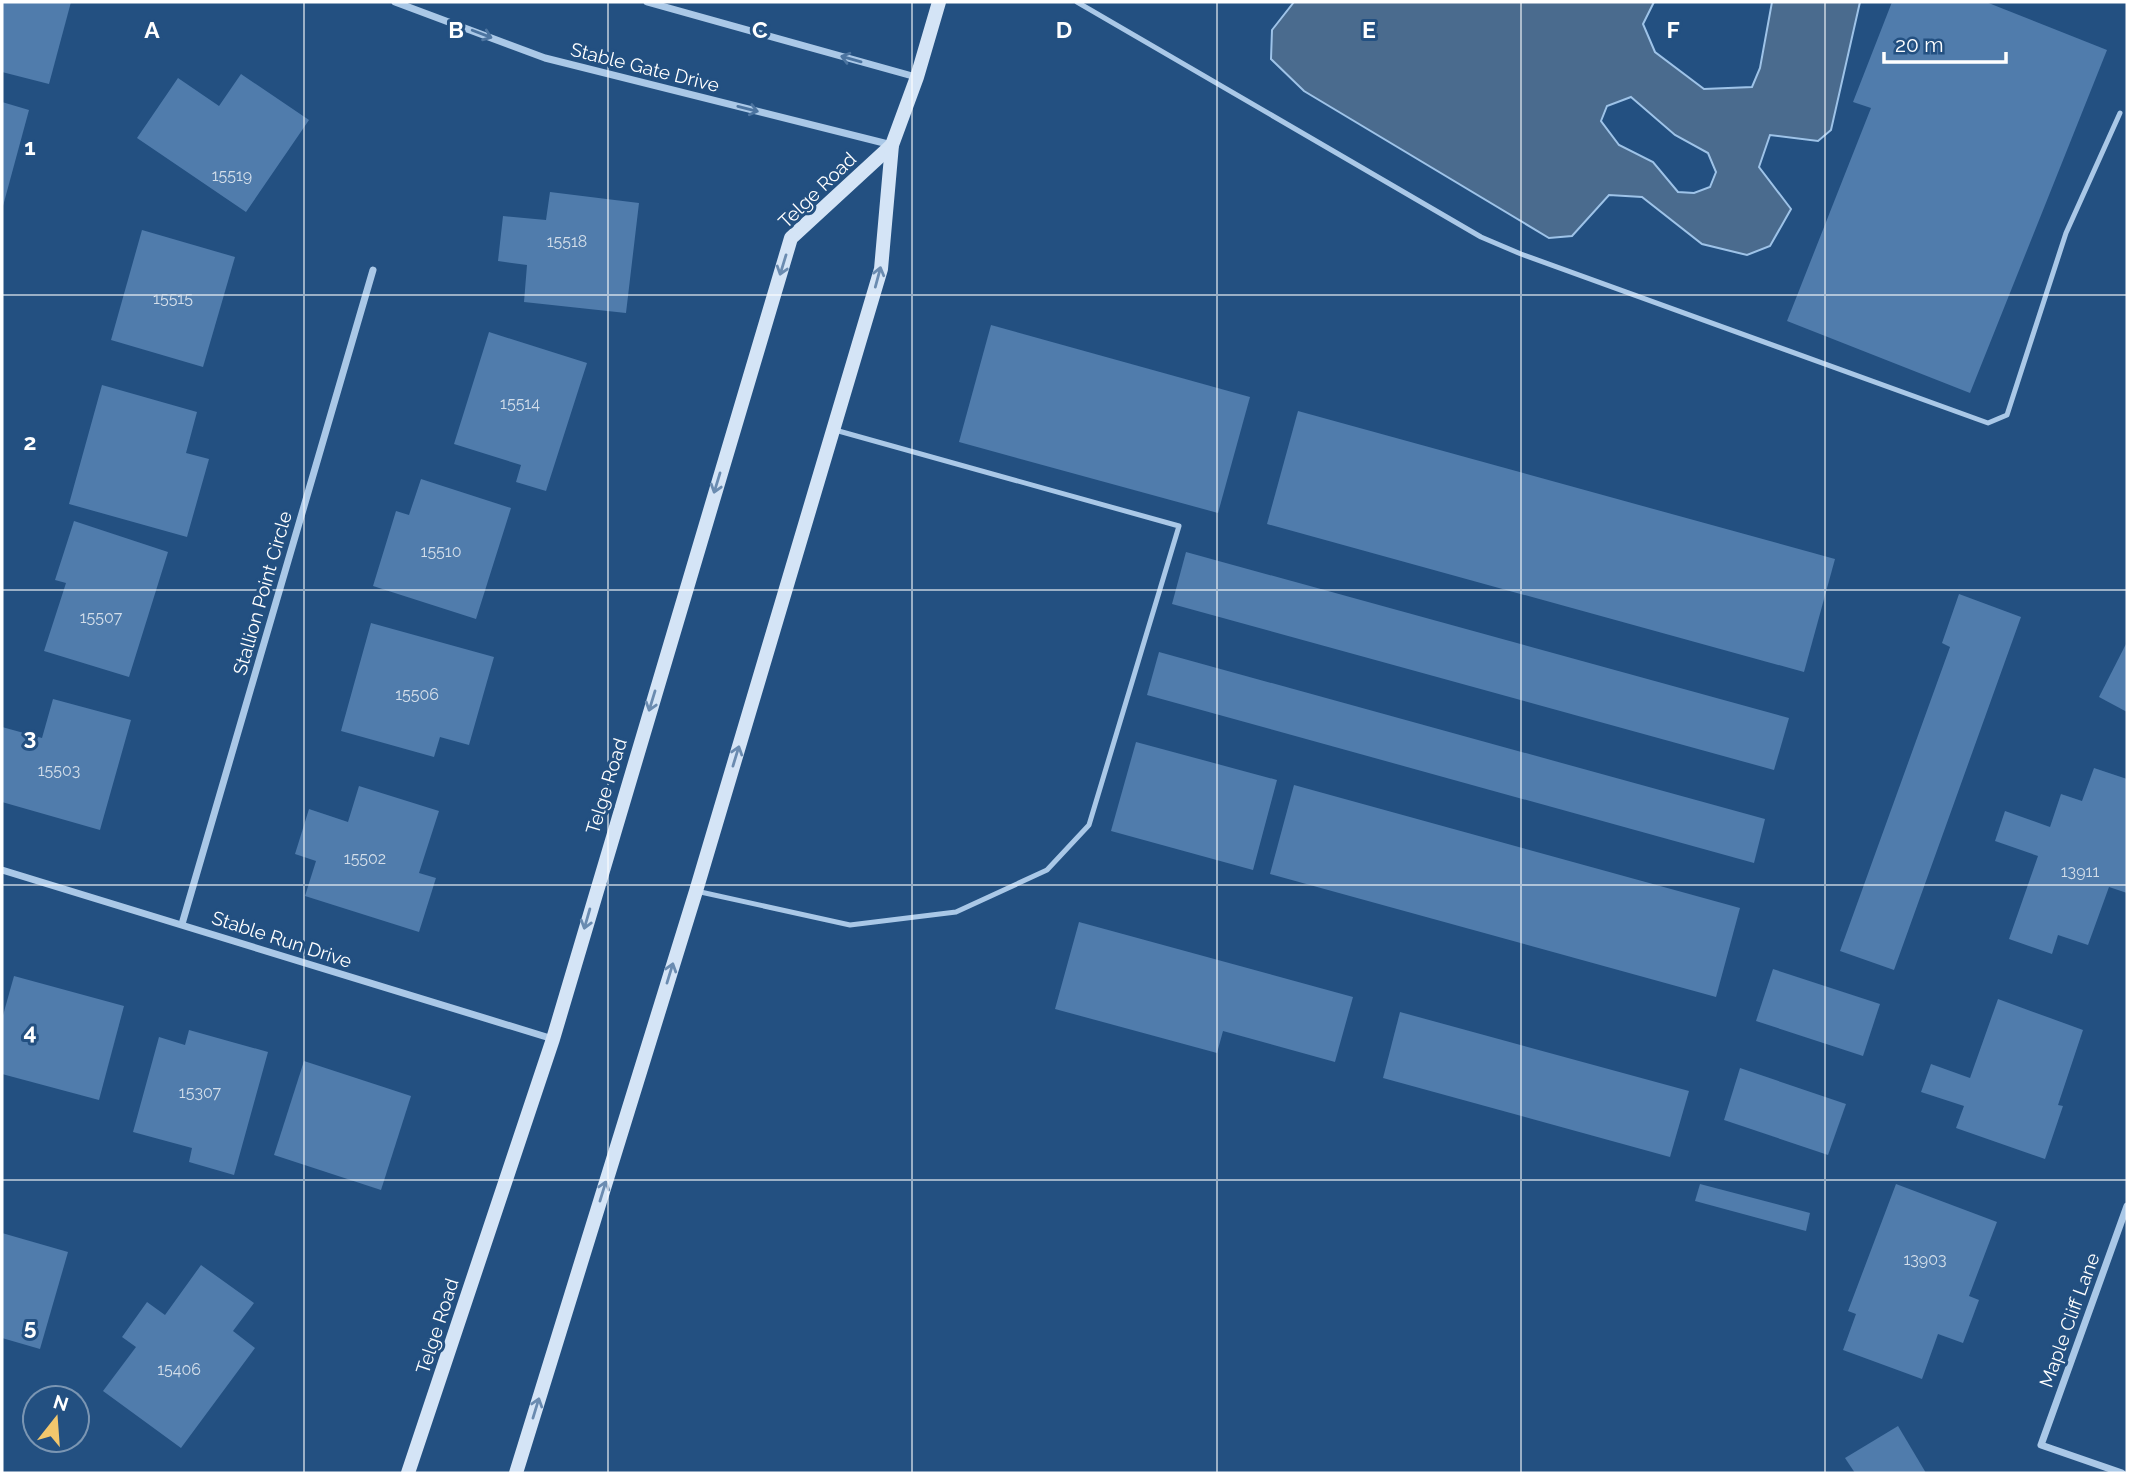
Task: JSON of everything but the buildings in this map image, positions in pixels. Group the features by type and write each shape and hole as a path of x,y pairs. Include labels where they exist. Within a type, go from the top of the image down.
{"main road":[{"name":"Telge Road","path":"516,1473 696,891 881,269 892,145 917,78 939,2"},
{"name":"Telge Road","path":"408,1473 552,1039 791,238 892,145"}],"street":[{"name":"Stable Gate Drive","path":"395,2 545,58 892,145"},
{"path":"647,2 917,78"},
{"name":"Stallion Point Circle","path":"182,924 373,270"},
{"name":"Stable Run Drive","path":"2,870 552,1039"},
{"name":"Maple Cliff Lane","path":"2122,1473 2041,1445 2127,1206"}],"lane":[{"path":"1077,2 1481,237 1521,254 1988,423 2007,415 2066,233 2120,113"},
{"path":"696,891 850,925 956,912 1047,870 1088,825 1179,526 834,430"}],"water":[{"path":"1294,2 1654,2 1643,24 1655,52 1704,89 1752,87 1760,68 1772,2 1860,2 1831,130 1818,141 1770,135 1759,167 1791,209 1770,246 1747,255 1702,244 1642,197 1609,195 1572,236 1549,238 1304,91 1271,59 1272,30","holes":["1631,97 1675,135 1708,153 1716,172 1710,187 1694,193 1678,192 1653,162 1619,145 1601,121 1607,106"]}]}
